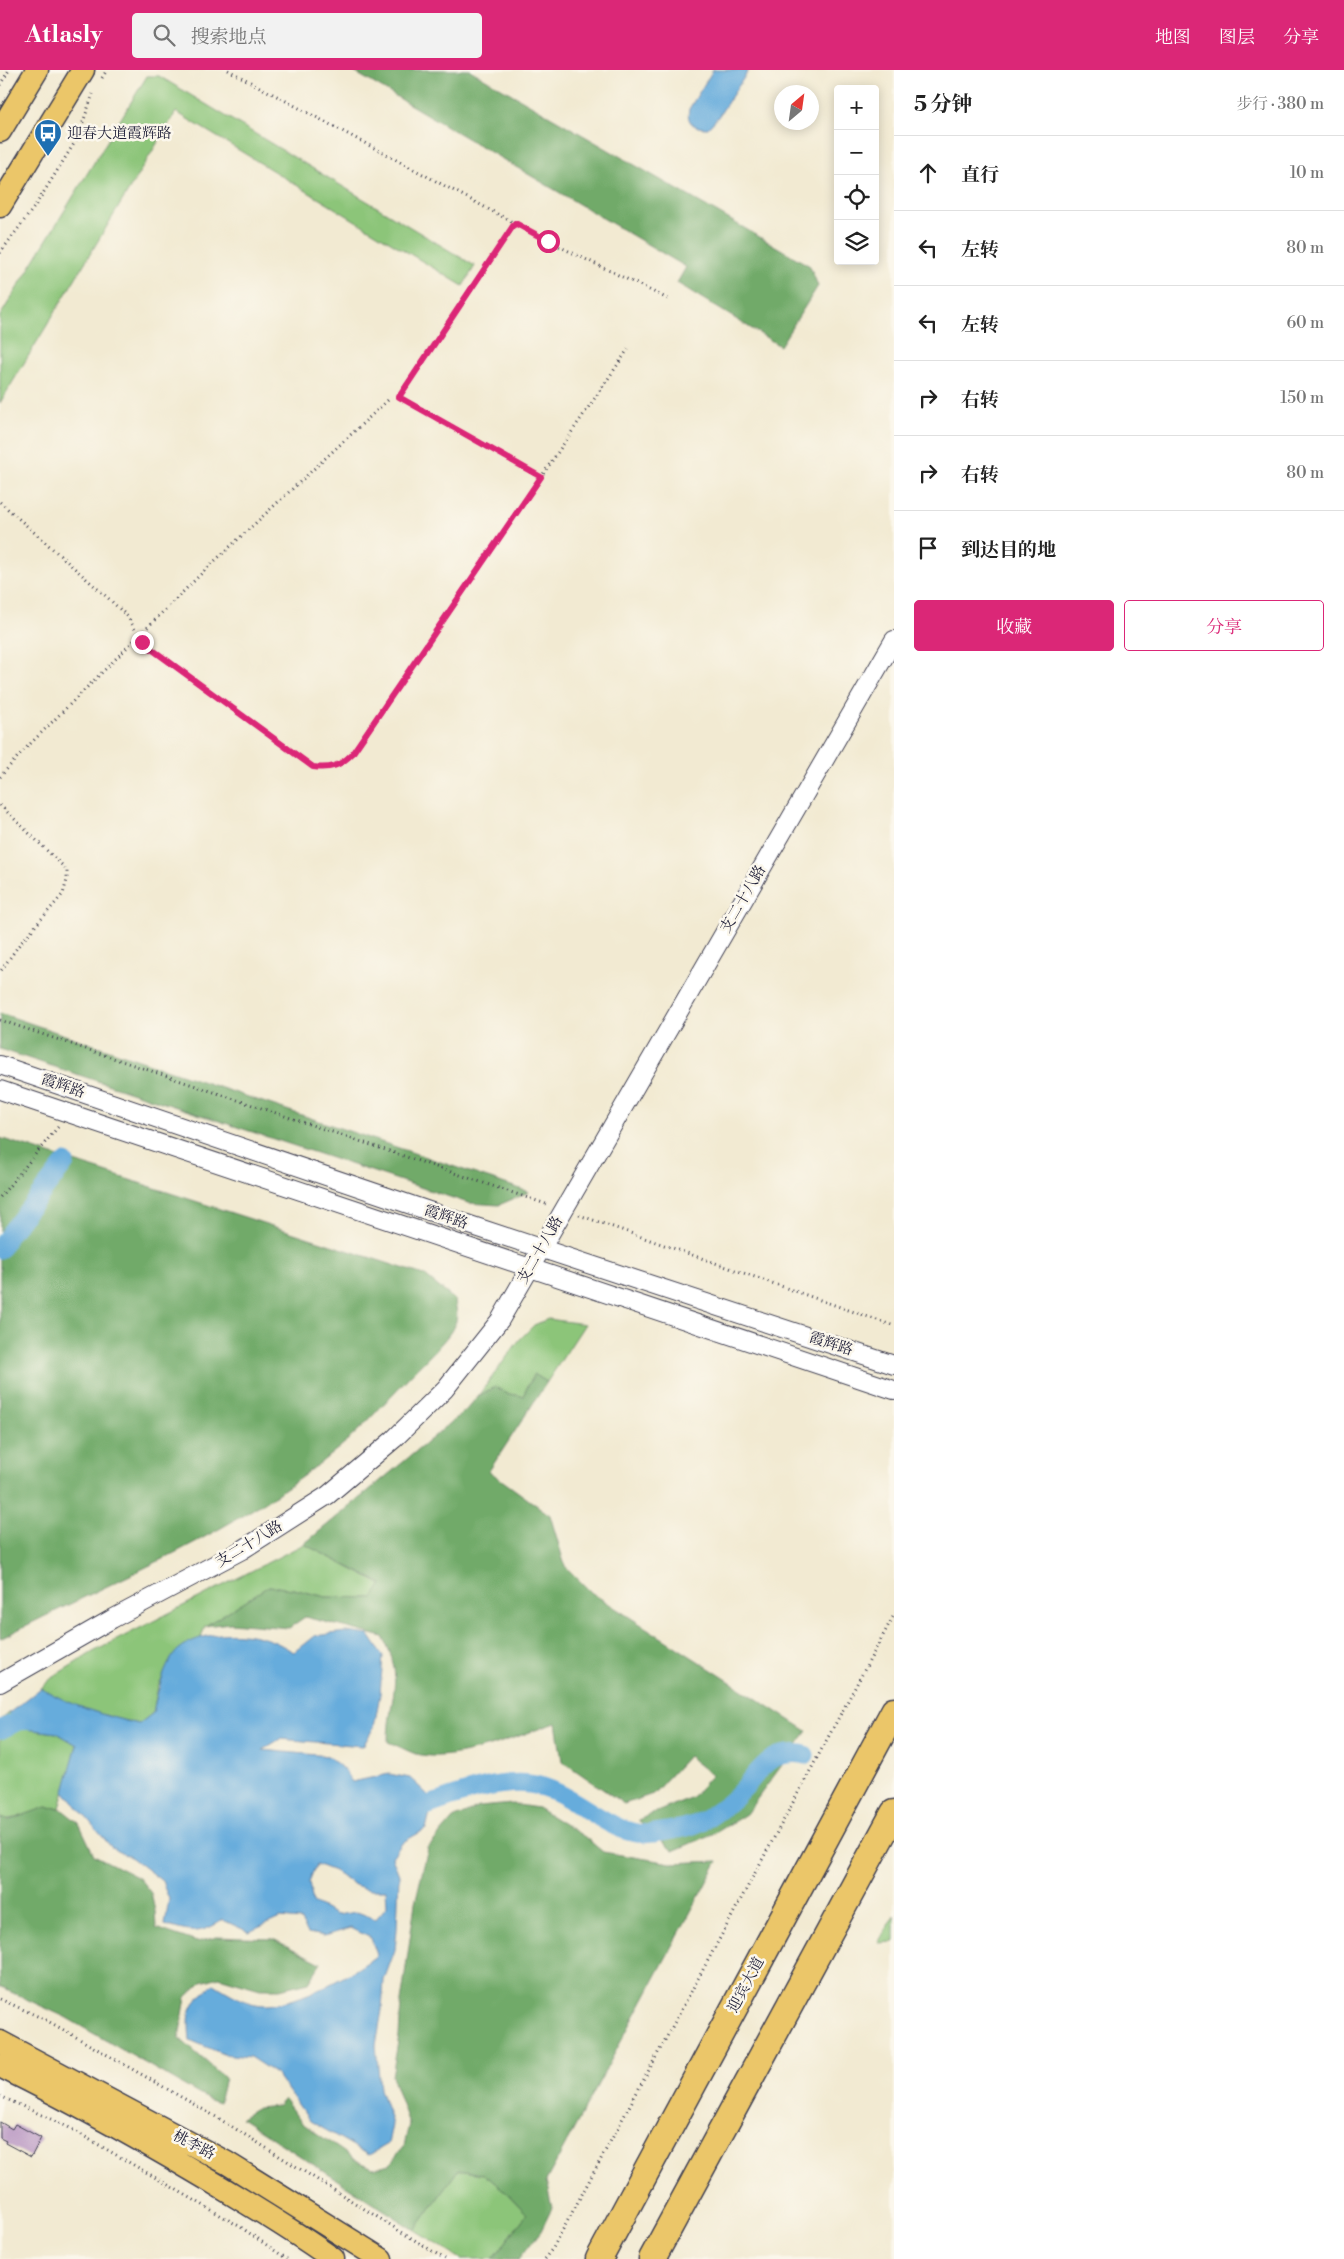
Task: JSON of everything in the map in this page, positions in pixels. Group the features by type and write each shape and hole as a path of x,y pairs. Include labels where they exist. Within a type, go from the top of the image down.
{"highway":[{"name":"迎宾大道","path":"599,2259 894,1711"},
{"path":"652,2259 894,1813"}],"main road":[{"path":"0,132 37,70"},
{"path":"0,206 91,77"},
{"name":"桃李路","path":"0,2042 227,2162 381,2259"},
{"name":"桃李路","path":"0,2066 167,2154 310,2242 333,2259"},
{"path":"588,2259 628,2204"},
{"path":"658,2259 669,2228"}],"street":[{"name":"支二十八路","path":"0,1682 112,1619 242,1550 328,1495 394,1439 445,1389 500,1320 894,640"},
{"name":"霞辉路","path":"0,1065 894,1365"},
{"name":"霞辉路","path":"0,1090 894,1390"}],"path":[{"path":"0,84 9,70"},
{"path":"91,77 107,70"},
{"path":"228,70 515,223 670,300"},
{"path":"0,253 35,206 77,139 94,91"},
{"path":"515,223 399,397 541,477"},
{"path":"0,502 128,617 142,642 313,767 327,769 341,765 352,754 629,348"},
{"path":"0,777 21,753 212,563 388,400"},
{"path":"0,805 66,870 67,880 63,894 19,945 0,972"},
{"path":"0,1020 563,1210 894,1326"},
{"path":"0,1197 59,1127"},
{"path":"544,2259 553,2248 894,1615"},
{"path":"0,1999 46,2020 218,2118 445,2259"},
{"path":"0,2096 68,2127 239,2226 286,2259"}],"green space":[{"path":"351,70 470,70 810,266 818,286 780,346 677,283 686,267"},
{"path":"147,76 159,76 475,266 463,286 176,112 0,403 0,316"},
{"path":"0,1013 529,1192 499,1205 468,1203 0,1049"},
{"path":"0,1138 424,1275 455,1300 457,1316 456,1323 446,1339 366,1423 340,1447 301,1477 219,1529 0,1639"},
{"path":"548,1319 585,1324 547,1382 534,1374 523,1396 509,1394 496,1387 478,1396 520,1339 534,1325"},
{"path":"534,1374 547,1382 489,1471 550,1515 565,1566 592,1593 807,1731 746,1814 717,1832 673,1851 638,1820 692,1797 712,1775 688,1756 653,1794 624,1804 562,1761 556,1723 465,1752 429,1756 413,1753 388,1742 395,1678 390,1652 383,1637 305,1617 289,1628 230,1623 205,1626 269,1586 293,1589 326,1597 373,1598 382,1584 304,1544 466,1410 478,1396 496,1387 509,1394 523,1396"},
{"path":"304,1544 382,1585 373,1598 326,1597 293,1589 269,1586 205,1626 201,1638 177,1651 158,1686 153,1713 139,1724 89,1710 65,1701 41,1688 54,1676 93,1652"},
{"path":"9,1713 26,1729 57,1733 77,1745 60,1808 44,1809 16,1818 0,1819 0,1721"},
{"path":"512,1804 538,1808 585,1837 603,1852 671,1863 718,1861 546,2181 552,2208 541,2231 519,2259 493,2259 527,2214 506,2192 484,2174 458,2170 415,2230 241,2118 258,2108 278,2106 284,2099 302,2123 354,2159 373,2168 390,2164 404,2146 409,2124 392,2076 399,2036 401,2002 415,1903 428,1848 453,1819 479,1807"},
{"path":"46,1807 60,1808 79,1823 94,1855 139,1878 151,1893 156,1928 197,1942 217,1937 273,1939 321,1963 309,1982 280,1989 260,1989 219,1977 202,1982 186,1997 179,2038 225,2078 219,2103 209,2100 65,2017 0,1987 0,1819 10,1820"},
{"path":"894,1915 894,1942 878,1943"},
{"path":"458,2170 484,2174 506,2192 527,2214 493,2259 461,2259 415,2230"}],"water":[{"path":"713,70 749,70 718,117 708,128 695,126 690,121 689,109"},
{"path":"346,1632 369,1635 383,1656 380,1694 374,1727 363,1746 280,1739 262,1750 328,1756 343,1769 352,1782 389,1774 410,1778 428,1795 432,1804 426,1829 403,1842 392,1857 399,1875 397,1929 395,1950 384,1980 382,2010 376,2045 380,2089 392,2124 388,2144 369,2155 310,2121 276,2074 250,2057 223,2054 190,2040 189,2021 195,2002 214,1984 232,1995 260,2005 280,2003 325,1987 354,1971 377,1955 371,1938 351,1928 324,1936 308,1933 300,1920 280,1918 249,1932 223,1920 215,1925 195,1931 182,1930 165,1925 169,1899 162,1881 132,1858 112,1848 64,1791 77,1745 57,1733 26,1729 9,1713 41,1688 89,1710 139,1724 153,1713 165,1671 173,1655 188,1643 210,1635 235,1633 270,1640 294,1652 314,1636","holes":["316,1864 334,1871 355,1885 370,1890 386,1890 387,1906 376,1919 357,1912 336,1915 313,1903 309,1882"]}],"building":[{"path":"0,2122 12,2129 15,2124 41,2138 31,2157 5,2143 6,2141 0,2138"}],"waterway":[{"path":"0,1249 10,1233 65,1163"},
{"path":"0,1730 18,1721 43,1719"},
{"path":"407,1813 467,1792 515,1783 529,1784 546,1788 561,1795 622,1829 637,1833 661,1832 691,1826 711,1816 736,1796 760,1769 772,1759 788,1754 805,1755"}],"place":[{"name":"迎春大道霞辉路","path":"48,157"}],"route":[{"path":"142,642 313,767 327,769 341,765 352,754 541,477 399,397 515,223 548,241"}]}
